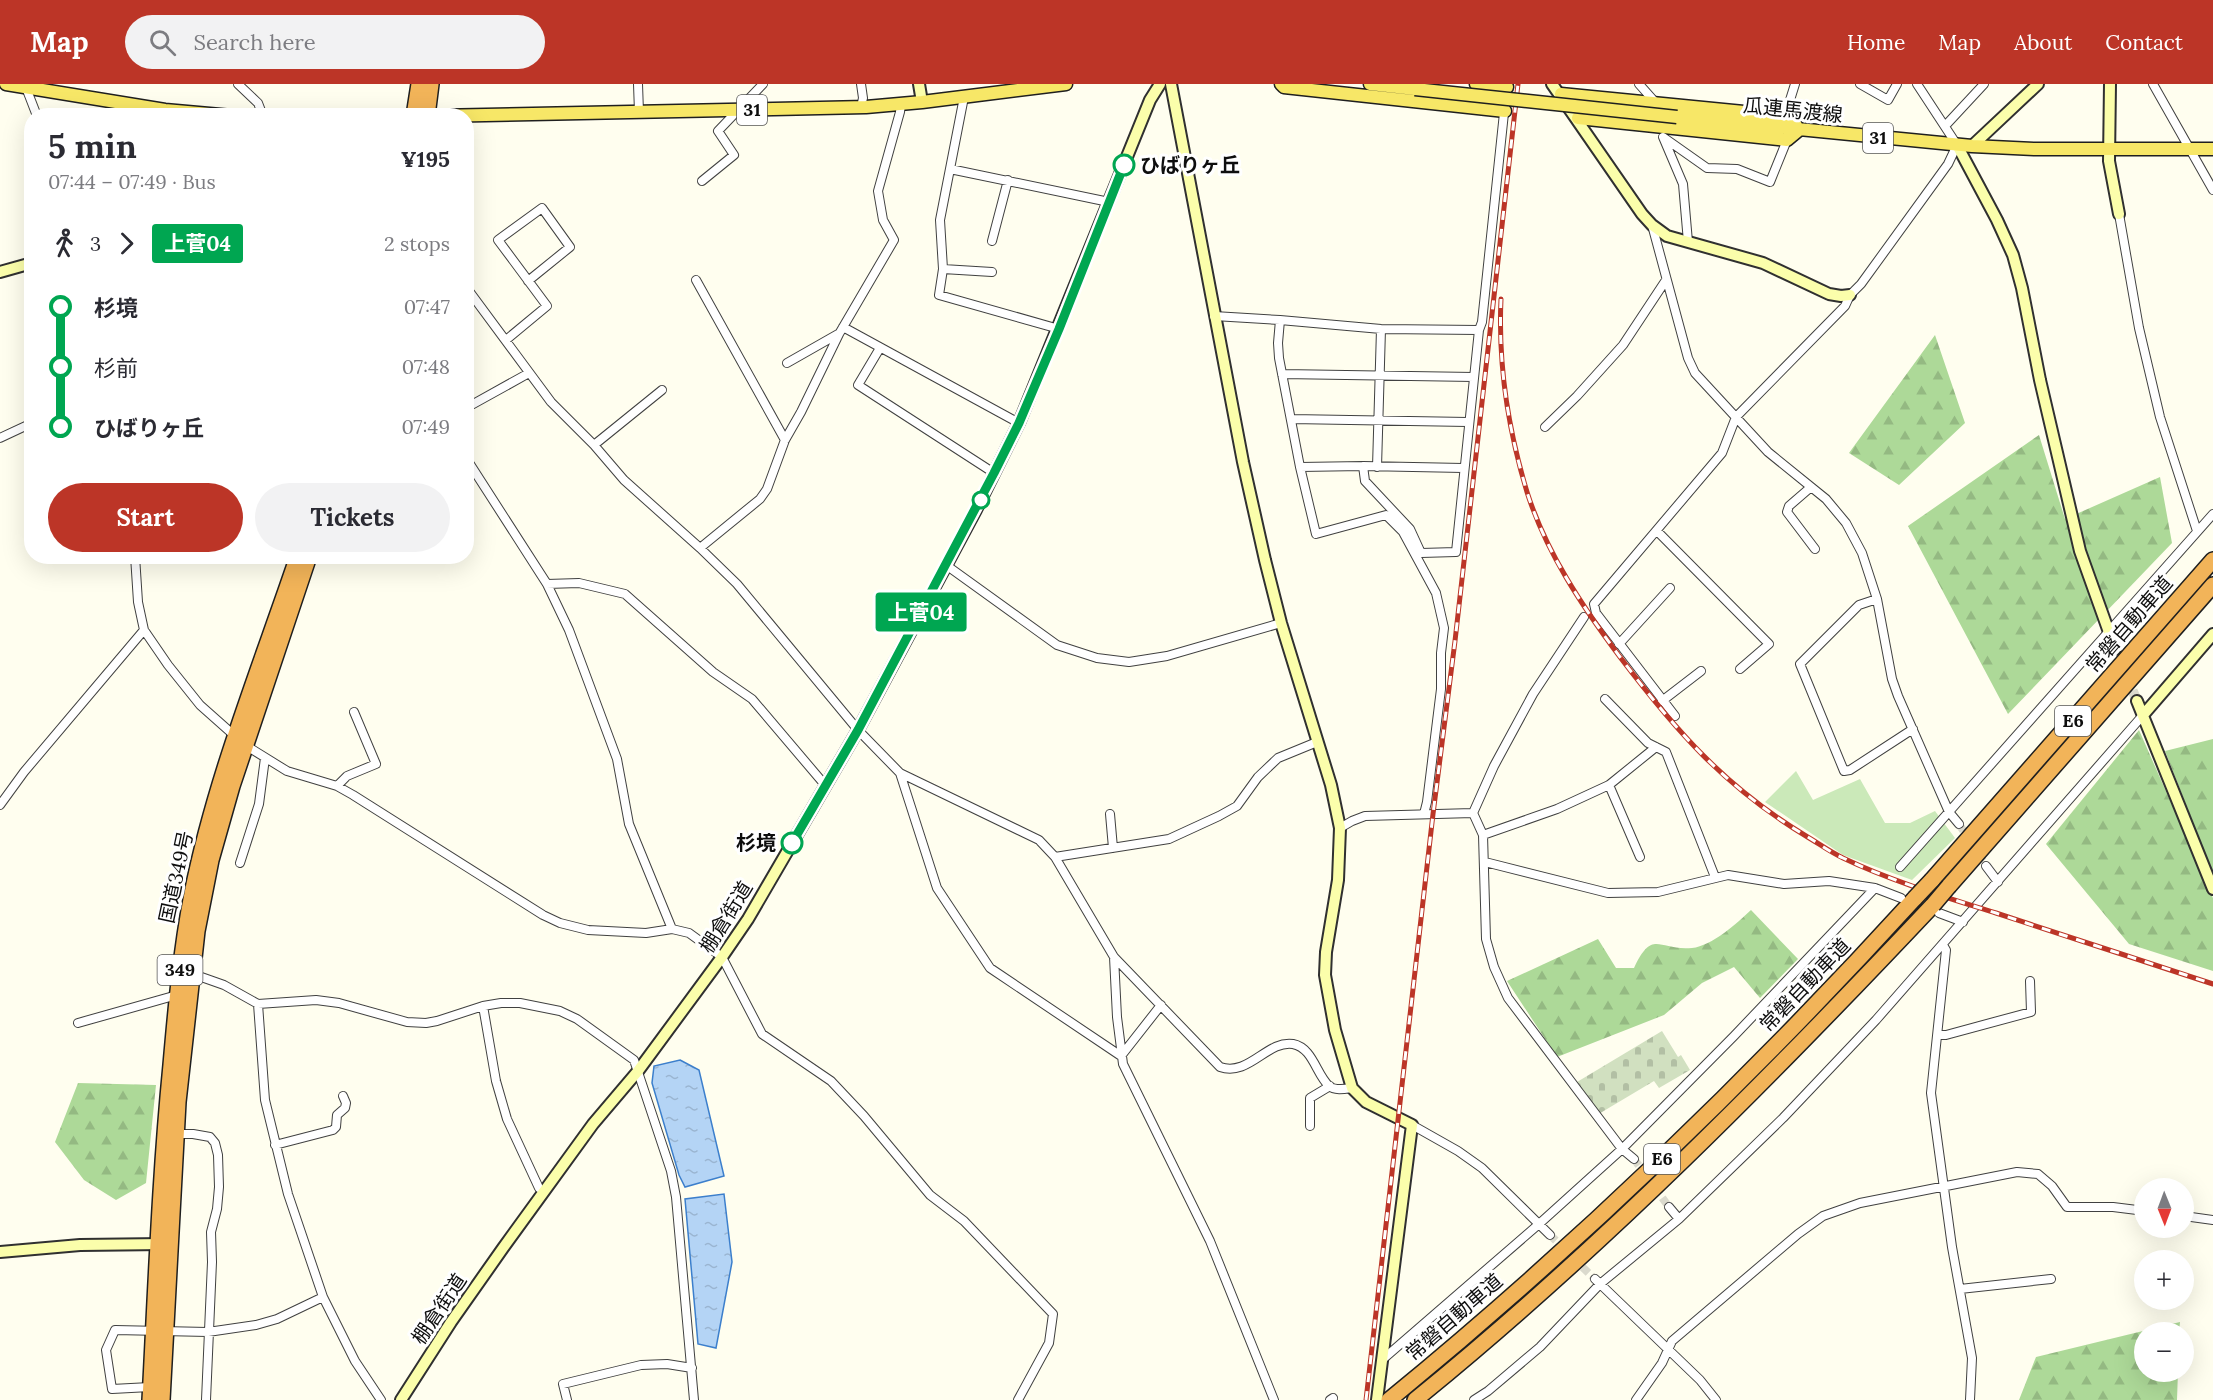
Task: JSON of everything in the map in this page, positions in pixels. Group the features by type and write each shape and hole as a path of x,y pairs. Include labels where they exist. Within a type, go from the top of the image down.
{"highway":[{"path":"415,108 419,84"},
{"path":"428,108 431,84"},
{"name":"常磐自動車道","path":"1389,1400 1477,1326 1650,1171 1801,1021 1908,898 1932,880 2213,560"},
{"name":"国道349号","path":"162,1400 159,1332 177,995 196,931 211,860 241,742 296,564"},
{"name":"国道349号","path":"241,742 306,564"},
{"name":"常磐自動車道","path":"1415,1400 1582,1256 1717,1128 1936,909 1949,886 2213,585"},
{"name":"国道349号","path":"163,1244 176,1134 185,971"},
{"name":"国道349号","path":"150,1393 159,1332"}],"main road":[{"path":"6,84 153,108"},
{"name":"31","path":"474,115 861,107 964,97 1009,87 1066,84"},
{"path":"1281,84 1284,87 1505,111"},
{"name":"瓜連馬渡線","path":"1370,84 1957,145 2034,149 2213,148"},
{"path":"1476,84 1507,86"},
{"path":"1557,89 1785,116 1794,120 1799,130 1787,140 1660,131 1578,118"}],"street":[{"path":"238,84 258,103 260,108"},
{"path":"638,84 639,112"},
{"path":"702,181 734,155 718,131 763,84"},
{"path":"861,84 863,98 861,107"},
{"path":"919,84 922,102"},
{"name":"棚倉街道","path":"401,1400 451,1322 544,1191 593,1124 638,1071 748,919 858,730 1019,423 1150,100 1160,84"},
{"path":"1171,84 1243,462 1281,623 1331,785 1340,828 1338,880 1326,952 1325,975 1335,1030 1352,1088 1366,1102 1458,1151 1482,1168 1550,1235"},
{"path":"1639,84 1655,102"},
{"path":"1785,116 1795,84"},
{"path":"1860,84 1888,100 1898,84"},
{"path":"1918,84 1957,145 2013,255 2080,551 2115,649"},
{"path":"1945,126 1984,84"},
{"path":"1972,146 2038,84"},
{"path":"2110,84 2109,149 2118,214 2139,328 2160,417 2197,531"},
{"path":"2153,84 2213,190"},
{"path":"25,86 34,108"},
{"path":"1364,466 1365,481 1410,529 1421,553 1456,552 1468,422 1479,330 1482,322 1507,86"},
{"path":"1557,89 1630,197 1652,225 1667,236 1763,263 1828,294 1850,295"},
{"path":"964,97 940,220 943,269 939,295 1059,329"},
{"path":"700,548 760,499 767,489 784,440 801,412 841,330 894,240 883,220 878,191 901,104"},
{"path":"1660,131 1707,168 1737,169 1770,182 1787,140"},
{"path":"1660,131 1683,184 1688,242"},
{"path":"1675,716 1596,613 1594,604 1722,453 1736,417 1845,306 1850,295 1862,284 1948,164 1957,145"},
{"path":"950,169 1109,202"},
{"path":"992,241 1008,180"},
{"path":"506,340 547,306 528,281 498,240 542,208 570,247 528,281"},
{"path":"1652,225 1688,358 1695,373 1768,452 1826,499 1846,524 1862,553 1877,598 1892,679 1949,812 1959,824"},
{"path":"0,272 24,265"},
{"path":"943,269 992,272"},
{"path":"696,280 784,440"},
{"path":"1545,427 1577,396 1623,345 1666,280"},
{"path":"474,298 551,402 594,445 624,480 737,584 858,730 900,773 1039,840 1055,857 1114,957 1220,1067 1229,1070 1240,1068 1280,1045 1290,1043 1305,1050 1330,1086 1339,1089 1352,1088"},
{"path":"1214,316 1381,329 1479,330"},
{"path":"1280,320 1278,343 1282,374 1316,534 1386,515 1403,532 1436,593 1444,628 1441,689 1424,814"},
{"path":"1377,467 1381,329"},
{"path":"841,330 880,348 1019,423"},
{"path":"787,363 841,330"},
{"path":"880,348 858,385 994,473"},
{"path":"474,404 529,373"},
{"path":"1282,374 1473,377"},
{"path":"594,445 662,390"},
{"path":"1291,419 1468,422"},
{"path":"0,438 24,427"},
{"path":"1300,467 1463,468"},
{"path":"474,470 547,584 569,630 617,759 629,824 672,929"},
{"path":"1811,487 1789,506 1787,512 1815,549"},
{"path":"1900,867 2213,514"},
{"path":"1657,531 1769,644 1740,669"},
{"path":"136,564 138,602 144,630 200,705 241,742 287,771 337,786 543,915 560,923 588,930 646,933 672,929 689,933 722,957 762,1034 831,1081 864,1116 930,1195 964,1221 1053,1314 1049,1342 1017,1400"},
{"path":"946,565 1058,645 1097,658 1129,662 1167,656 1281,623"},
{"path":"547,584 579,583 625,594 713,672 752,699 825,786"},
{"path":"1619,644 1670,588"},
{"path":"1877,598 1859,605 1800,664 1844,771 1850,770 1913,729"},
{"path":"1584,617 1533,694 1494,766 1473,813 1483,835 1486,939 1494,967 1508,998 1622,1149 1634,1159"},
{"path":"0,805 24,772 144,630"},
{"path":"1474,1400 1540,1347 1597,1281 1679,1219 1783,1118 1876,1020 2213,634"},
{"path":"1662,701 1701,671"},
{"path":"1605,699 1648,743 1666,752 1715,877"},
{"path":"2137,701 2213,889"},
{"path":"337,786 347,776 376,764 354,712"},
{"path":"1055,857 1169,839 1220,816 1236,806 1258,777 1278,758 1317,742"},
{"path":"1483,835 1557,809 1609,785 1656,747"},
{"path":"240,863 259,804 265,758"},
{"path":"900,773 937,888 990,968 1121,1056"},
{"path":"1609,785 1640,857"},
{"path":"1340,828 1365,816 1473,813"},
{"path":"1110,814 1113,848"},
{"path":"1485,862 1608,893 1673,890 1728,875 1784,884 1829,881 1875,888 1908,898"},
{"path":"1986,866 1998,882"},
{"path":"1382,1360 1622,1149 1742,1028 1875,888"},
{"path":"1936,909 1962,922"},
{"path":"1942,945 1946,950 1931,1093 1972,1358 1970,1400"},
{"path":"1114,957 1121,1056 1210,1241 1274,1400"},
{"path":"185,971 224,985 258,1004 316,1000 339,1003 407,1022 426,1023 483,1006 520,1003 561,1011 577,1019 634,1060 671,1171 676,1197 694,1400"},
{"path":"1938,1035 1946,1035 2031,1012 2030,981"},
{"path":"78,1023 177,995"},
{"path":"258,1004 265,1100 274,1145 288,1194 323,1297 355,1361 381,1400"},
{"path":"1121,1056 1161,1005"},
{"path":"483,1006 495,1082 507,1119 539,1188 544,1191"},
{"path":"1310,1126 1310,1098 1330,1086"},
{"path":"274,1145 333,1130 336,1127 338,1115 346,1103 343,1096"},
{"path":"1377,1400 1412,1125"},
{"path":"176,1134 210,1137 215,1143 218,1155 219,1187 211,1233 213,1262 206,1400"},
{"path":"1636,1400 1662,1363 1672,1341 1798,1234 1823,1216 1860,1203 2017,1172 2038,1174 2052,1186 2067,1208 2134,1210"},
{"path":"1669,1207 1679,1219"},
{"path":"2194,1217 2213,1220"},
{"path":"0,1252 80,1245 163,1244"},
{"path":"1960,1289 2051,1279"},
{"path":"1597,1281 1700,1380 1716,1400"},
{"path":"150,1393 112,1389 106,1350 114,1330 208,1332 256,1325 277,1319 323,1297"},
{"path":"567,1400 563,1384 641,1365 667,1364 692,1368"}],"green space":[{"path":"1935,335 1965,423 1899,485 1849,453"},
{"path":"2039,435 2065,519 2160,477 2172,543 2008,714 1908,526"},
{"path":"2139,730 2213,898 2213,971 2129,944 2046,844"},
{"path":"2213,739 2213,871 2212,871 2165,751"},
{"path":"1796,771 1813,800 1860,779 1885,823 1910,823 1935,811 1955,838 1912,880 1843,855 1765,802"},
{"path":"1751,910 1798,959 1760,998 1734,967 1702,983 1664,1015 1557,1057 1507,981 1598,939 1616,968 1634,968 1646,948 1652,945 1681,948 1700,946 1724,933"},
{"path":"1662,1031 1678,1057 1681,1055 1690,1070 1659,1088 1654,1081 1597,1115 1577,1082"},
{"path":"78,1083 156,1085 146,1183 116,1200 84,1180 55,1142"},
{"path":"2134,1333 2134,1382 2178,1382 2177,1400 2019,1400 2036,1357"}],"water":[{"path":"680,1060 699,1070 724,1176 685,1187 679,1175 652,1083 654,1066"},
{"path":"724,1194 732,1262 716,1348 698,1344 685,1199"}],"tunnel":[{"path":"2115,649 2137,701"},
{"path":"1959,824 1986,866"},
{"path":"1634,1159 1669,1207"},
{"path":"1550,1235 1566,1250"},
{"path":"1574,1259 1595,1279"}],"railway":[{"path":"1366,1400 1518,84"},
{"path":"1501,299 1503,372 1514,444 1527,492 1544,536 1566,578 1606,638 1661,709 1704,756 1751,798 1777,817 1833,853 1861,866 1918,888 2213,984"}],"bus line":[{"name":"上菅04","path":"792,843 858,730 1019,423 1124,165"}],"place":[{"name":"ひばりヶ丘","path":"1124,165"},
{"name":"杉境","path":"792,843"}]}
